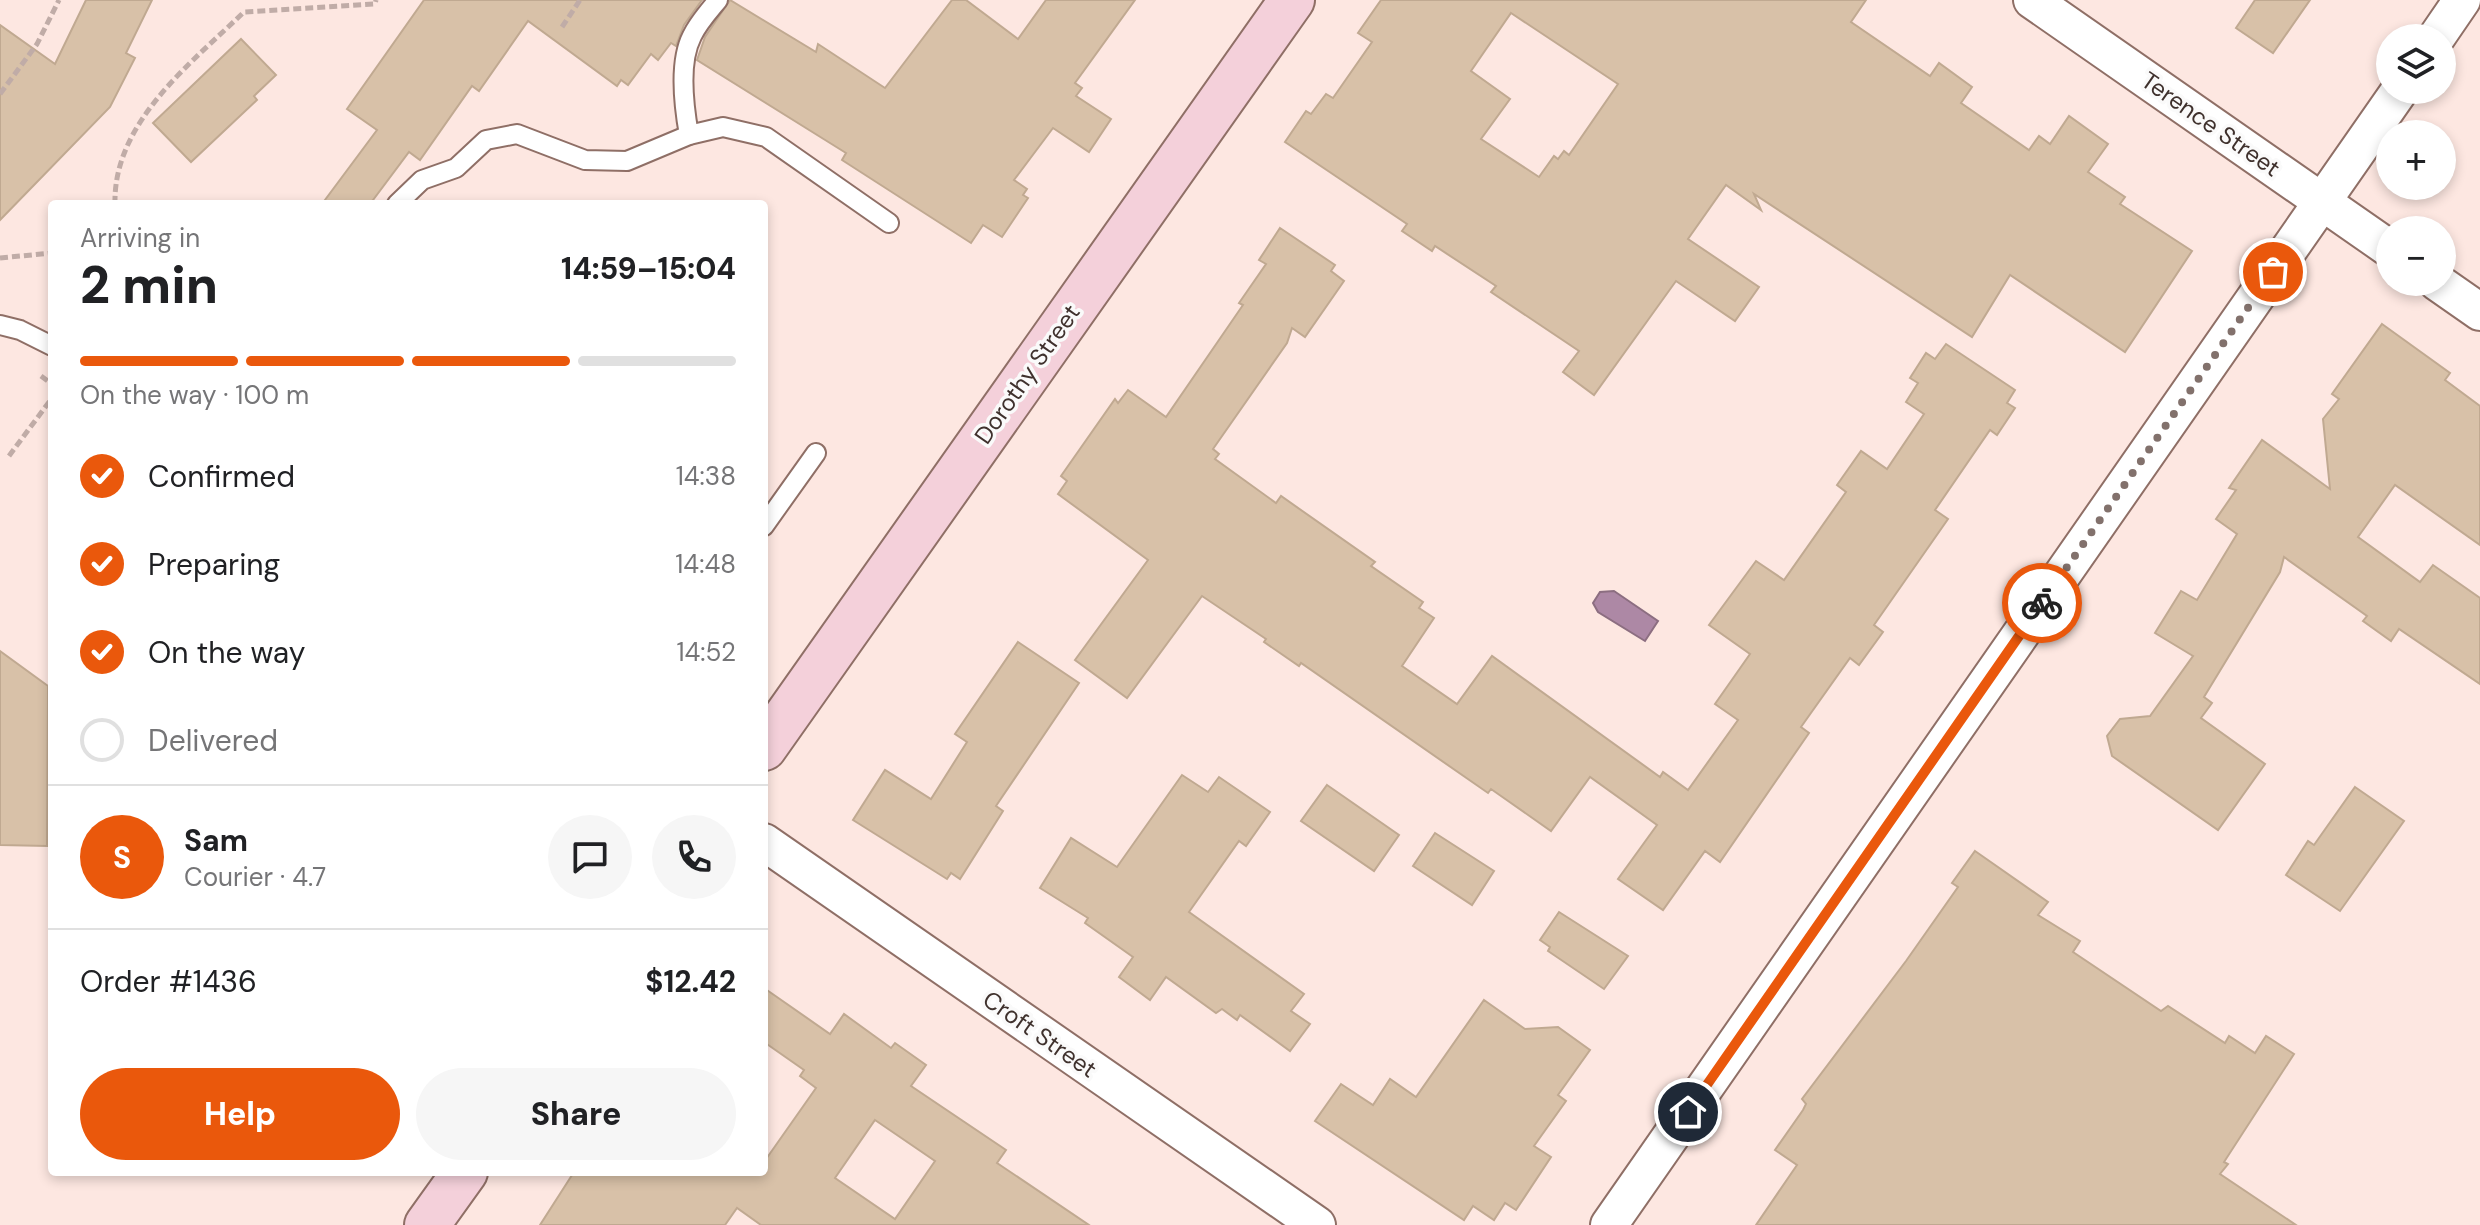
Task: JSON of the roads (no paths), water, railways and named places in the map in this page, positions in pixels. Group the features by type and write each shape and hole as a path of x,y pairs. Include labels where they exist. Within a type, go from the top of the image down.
{"main road":[{"name":"Dorothy Street","path":"768,742 1292,0"},
{"path":"427,1225 462,1176"}],"street":[{"name":"Terence Street","path":"2032,0 2376,239"},
{"path":"2446,24 2462,0"},
{"path":"1609,1225 2390,104"},
{"path":"2456,295 2480,312"},
{"name":"Croft Street","path":"768,845 1317,1225"}],"lane":[{"path":"689,135 685,111 686,51 692,35 718,0"},
{"path":"401,200 422,180 456,168 486,140 517,134 585,160 627,161 689,135 723,127 766,137 889,223"},
{"path":"0,325 20,330 48,344"},
{"path":"768,520 816,453"}]}
